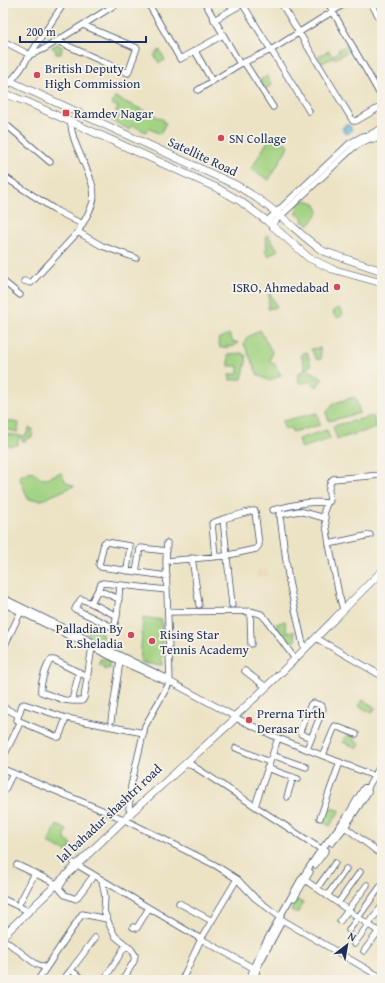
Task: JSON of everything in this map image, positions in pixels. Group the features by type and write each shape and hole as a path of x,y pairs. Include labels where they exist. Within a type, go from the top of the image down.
{"main road":[{"name":"Satellite Road","path":"3,78 236,185 250,193 278,214 323,251 382,271"},
{"name":"Satellite Road","path":"3,92 217,188 240,201 269,223 308,258 332,269 382,283"},
{"name":"lal bahadur shashtri road","path":"3,930 26,910 53,882 76,864 122,819 129,809 235,717 304,650 318,639 343,609 382,571"},
{"path":"122,819 187,762 235,717 255,702 382,577"},
{"path":"3,935 76,864"}],"street":[{"path":"3,92 20,70 64,3"},
{"path":"30,55 57,41 118,3"},
{"path":"148,3 180,59 223,35"},
{"path":"205,3 223,35 273,107"},
{"path":"214,20 243,3 309,111"},
{"path":"282,3 298,33 353,121 356,121 382,106"},
{"path":"328,3 382,98"},
{"path":"198,90 212,80 242,63 271,50 346,3"},
{"path":"371,3 382,22"},
{"path":"57,41 128,73 137,48 83,25"},
{"path":"3,41 30,55"},
{"path":"195,51 212,80"},
{"path":"3,122 50,162"},
{"path":"24,281 31,283 78,232 93,201 94,194 91,181 73,139 71,123"},
{"path":"370,137 382,128"},
{"path":"269,223 350,143 357,138 382,134"},
{"path":"370,137 382,139"},
{"path":"3,176 57,211 82,224"},
{"path":"78,232 102,246 136,258"},
{"path":"3,281 20,294"},
{"path":"343,609 329,544 324,511 330,501 329,485 333,479 382,475"},
{"path":"277,511 309,503 318,502 328,504"},
{"path":"166,561 215,557 256,549 260,545 255,512 252,511 223,519 211,525 215,557"},
{"path":"277,511 299,511 325,518"},
{"path":"277,511 289,582 304,650"},
{"path":"223,519 232,605"},
{"path":"329,544 370,535"},
{"path":"127,571 130,546 106,542 104,543 99,565 101,567 127,571 167,576"},
{"path":"129,809 131,786 145,726 170,682 166,561 167,543"},
{"path":"136,572 141,548 167,551"},
{"path":"192,558 198,605"},
{"path":"91,603 103,583 167,590"},
{"path":"117,616 81,599 75,609 112,627 117,616 120,585"},
{"path":"98,590 119,599"},
{"path":"3,598 22,610 92,647 166,682 170,682"},
{"path":"3,603 22,610 168,679 170,682 235,717 278,738 382,779"},
{"path":"3,649 22,610"},
{"path":"168,612 250,611 261,614 295,659"},
{"path":"250,611 251,644"},
{"path":"318,639 382,676"},
{"path":"88,677 54,660 51,660 47,666 41,692 64,700 84,700 88,677 92,647"},
{"path":"111,721 120,661"},
{"path":"245,671 266,687"},
{"path":"72,701 79,672"},
{"path":"307,749 323,709 322,706 313,703 311,704 300,731 301,734 311,738"},
{"path":"66,718 59,737 17,720 22,705 24,704 66,718 144,733"},
{"path":"3,707 16,714"},
{"path":"3,758 19,725"},
{"path":"323,755 335,726 356,734"},
{"path":"255,806 278,738"},
{"path":"236,748 269,762"},
{"path":"272,755 306,767"},
{"path":"187,762 323,850"},
{"path":"320,818 340,762"},
{"path":"281,917 323,850 345,827 368,792 368,787 382,763"},
{"path":"267,768 296,778 287,797"},
{"path":"3,769 122,819 215,865 238,879 255,898 281,917 382,977"},
{"path":"3,793 13,773"},
{"path":"250,980 300,880 346,818 364,788 368,787"},
{"path":"345,827 382,854"},
{"path":"317,888 335,863"},
{"path":"94,875 76,899 65,895 59,888 76,864 201,939 255,969"},
{"path":"17,865 53,882"},
{"path":"327,896 346,869"},
{"path":"338,903 360,872"},
{"path":"18,906 34,873"},
{"path":"182,980 201,939 238,879"},
{"path":"102,880 105,897 104,911 107,919 115,936 135,955 134,961 123,980"},
{"path":"305,880 380,933"},
{"path":"340,921 367,885"},
{"path":"349,930 380,887"},
{"path":"3,899 26,910"},
{"path":"179,903 212,921"},
{"path":"354,944 382,906"},
{"path":"133,927 137,928 149,908"},
{"path":"38,980 82,914 107,919"},
{"path":"364,951 380,933 382,926"},
{"path":"63,980 95,938"},
{"path":"3,939 36,964 46,968"},
{"path":"104,980 126,945"},
{"path":"254,980 255,969"},
{"path":"71,970 83,980"}],"shaded area":[{"path":"267,569 268,576 257,578 256,571"},
{"path":"259,970 275,980 255,980"}],"green space":[{"path":"57,44 62,47 61,54 56,54 55,49 51,47"},
{"path":"346,45 349,51 335,59 333,55 339,52 338,50"},
{"path":"160,50 165,60 159,63 154,55"},
{"path":"329,51 333,58 322,63 318,56"},
{"path":"267,76 272,85 265,89 260,80"},
{"path":"115,97 164,120 163,122 166,123 160,134 148,128 146,132 132,125 130,130 112,121 118,107 112,104"},
{"path":"272,134 289,145 269,180 251,169"},
{"path":"306,200 315,203 319,211 309,224 302,221 303,218 298,214 297,215 298,205"},
{"path":"268,235 278,250 268,256 265,251 267,248 266,236"},
{"path":"270,293 277,307 268,309"},
{"path":"336,309 340,309 342,313 340,317 336,317 334,315 334,311"},
{"path":"260,330 272,352 270,360 272,364 274,363 281,375 270,381 258,375 244,344 246,338"},
{"path":"229,334 233,342 238,343 234,346 220,348 218,339"},
{"path":"320,348 321,359 317,360 311,349"},
{"path":"307,352 311,366 305,368 301,354"},
{"path":"242,353 246,356 246,362 242,379 230,380 229,374 238,374 238,366 229,366 228,354"},
{"path":"305,368 323,378 317,387 310,382 299,382 298,376 300,372 304,371"},
{"path":"355,397 360,413 329,421 326,413 334,403"},
{"path":"317,413 320,425 292,432 291,428 285,430 282,421"},
{"path":"373,416 377,428 337,439 333,426"},
{"path":"3,420 19,423 18,432 3,429"},
{"path":"29,428 33,429 32,437 26,439 26,441 22,441 22,438 18,438 18,445 9,446 3,439 3,434 25,436 28,433"},
{"path":"327,430 330,439 301,448 298,439"},
{"path":"32,471 43,479 61,473 66,482 74,486 42,500 28,499 19,476"},
{"name":"Rising Star Tennis Academy","path":"143,617 162,620 162,665 140,663"},
{"path":"285,621 287,632 294,631 296,641 290,642 276,624"},
{"path":"91,627 102,633 101,635 103,636 100,641 87,634"},
{"path":"100,659 109,659 109,669 103,668 104,665 100,665"},
{"path":"363,700 375,708 372,713 359,706"},
{"path":"346,735 356,739 355,741 360,744 358,748 343,742"},
{"path":"329,808 340,810 330,826 321,821"},
{"path":"57,825 67,830 65,834 66,841 72,844 67,852 48,843"},
{"path":"297,900 303,903 297,914 291,910"}],"water":[{"path":"345,125 349,125 351,129 349,133 345,133 343,131 343,127"}],"place":[{"name":"British Deputy High Commission","path":"37,75"},
{"name":"Ramdev Nagar","path":"66,113"},
{"name":"SN Collage","path":"221,138"},
{"name":"ISRO, Ahmedabad","path":"337,287"},
{"name":"Palladian By R.Sheladia","path":"131,635"},
{"name":"Rising Star Tennis Academy","path":"152,641"},
{"name":"Prerna Tirth Derasar","path":"249,720"}]}
